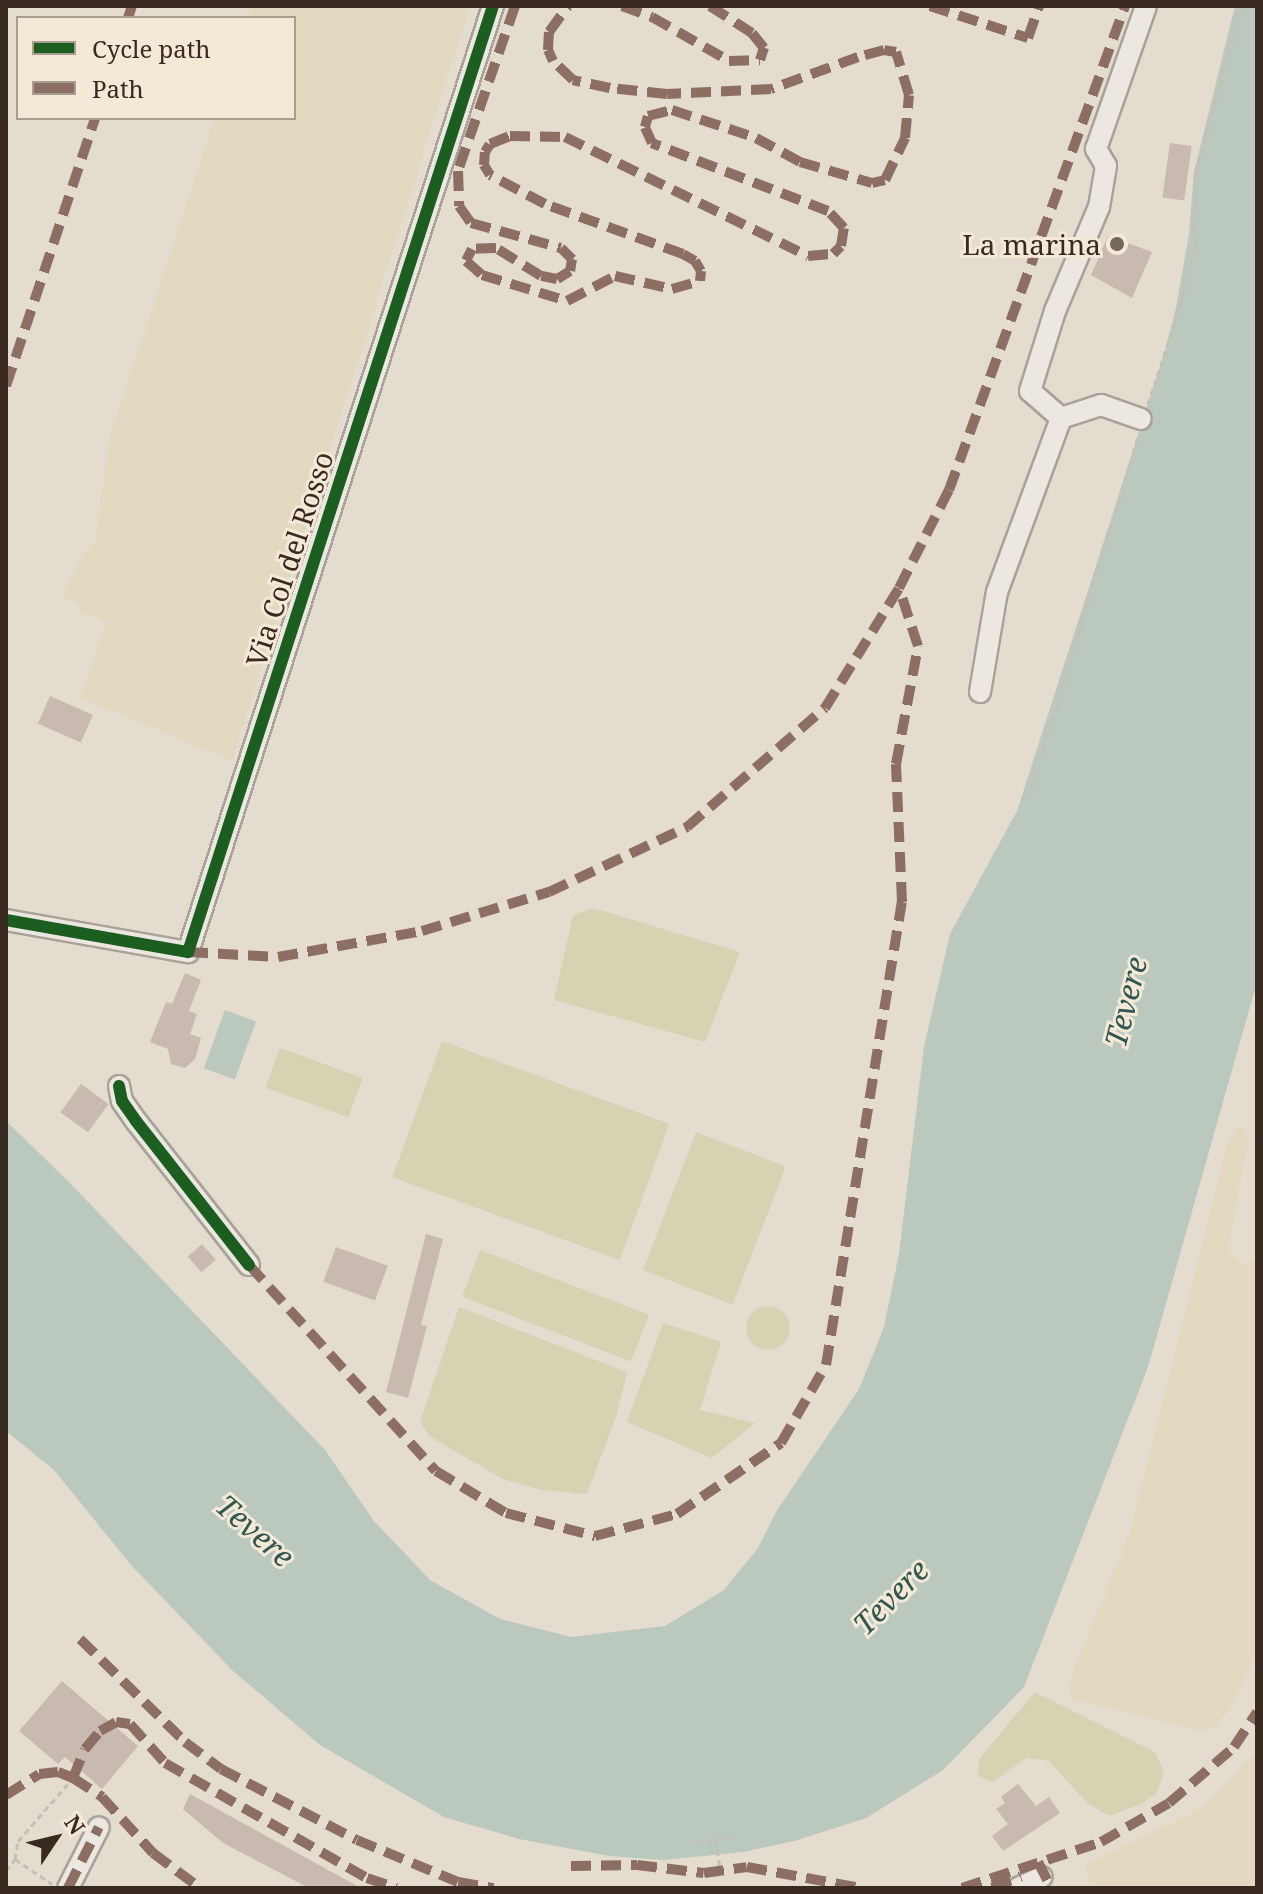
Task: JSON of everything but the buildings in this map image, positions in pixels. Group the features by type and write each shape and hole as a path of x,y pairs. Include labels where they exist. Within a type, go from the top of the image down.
{"street":[{"name":"Via Col del Rosso","path":"6,920 188,952 493,6"},
{"path":"1061,418 1030,391 1055,311 1099,207 1106,166 1096,149 1146,6"},
{"path":"1061,418 1101,405 1141,419"},
{"path":"980,692 997,592 1061,418"},
{"path":"119,1086 122,1101 136,1121 249,1265"},
{"path":"68,1888 99,1827"},
{"path":"1018,1888 1042,1877"}],"path":[{"path":"6,1871 15,1859 18,1841 73,1778"},
{"path":"696,1842 732,1837"},
{"path":"716,1840 720,1870"},
{"path":"15,1859 59,1888"}],"shaded area":[{"path":"250,6 470,6 232,761 81,698 106,623 78,611 78,604 62,596 82,557 95,542 109,440 213,120 296,120 296,16 247,16"},
{"path":"593,908 740,952 705,1042 554,1000 573,915"},
{"path":"442,1041 669,1124 620,1260 392,1177"},
{"path":"280,1048 363,1078 348,1118 266,1087"},
{"path":"1239,1124 1249,1138 1228,1250 1242,1264 1257,1258 1257,1651 1231,1707 1217,1725 1204,1732 1070,1699 1068,1684 1129,1534 1227,1144"},
{"path":"696,1132 786,1166 733,1305 643,1270"},
{"path":"480,1250 649,1315 631,1362 462,1297"},
{"path":"768,1306 783,1313 790,1328 783,1343 768,1350 753,1343 746,1328 753,1313"},
{"path":"459,1307 627,1372 616,1417 587,1494 542,1490 503,1479 429,1436 420,1422"},
{"path":"663,1323 721,1342 700,1410 755,1423 712,1458 627,1422"},
{"path":"1035,1692 1155,1752 1164,1772 1157,1793 1141,1804 1109,1816 1087,1803 1049,1761 1027,1758 992,1782 978,1776 979,1759"},
{"path":"1257,1750 1257,1888 1090,1888 1085,1865 1200,1809"}],"water":[{"name":"Tevere","path":"1235,6 1257,6 1257,982 1148,1367 1024,1687 943,1770 866,1818 794,1841 743,1852 664,1860 609,1856 519,1839 444,1817 320,1745 232,1670 131,1565 54,1470 6,1431 6,1121 68,1181 325,1450 374,1521 430,1580 500,1619 571,1637 665,1626 724,1590 758,1548 776,1512 859,1389 884,1327 899,1254 924,1047 950,934 1017,811 1165,351 1189,234 1194,172"},
{"path":"225,1010 256,1021 235,1080 204,1068"}],"marked path":[{"path":"129,16 132,6"},
{"path":"515,6 458,171 459,206 471,223 561,248 572,259 570,271 557,279 541,276 496,248 472,249 466,261 482,275 567,301 615,276 672,289 700,281 701,271 695,261 683,254 545,204 490,175 484,165 485,152 490,144 510,136 565,137 808,256 833,254 841,246 844,228 828,211 652,143 645,127 648,116 672,110 756,138 800,162 872,183 885,180 905,138 909,95 896,52 884,50 858,57 771,89 667,94 610,88 573,80 553,61 548,50 549,32 568,6"},
{"path":"622,6 652,17 729,61 760,60 764,48 752,33 710,6"},
{"path":"930,6 1028,38 1039,6"},
{"path":"188,952 278,957 422,931 549,892 687,827 825,708 899,588 949,490 1125,6"},
{"path":"6,386 94,120"},
{"path":"249,1265 436,1471 506,1513 595,1536 677,1514 781,1443 826,1365 902,902 896,764 918,646 899,588"},
{"path":"80,1639 185,1742 221,1769 357,1840 458,1882 493,1888"},
{"path":"962,1888 1101,1842 1169,1803 1234,1747 1257,1712"},
{"path":"73,1778 85,1749 100,1731 116,1722 130,1724 165,1763 367,1878 396,1888"},
{"path":"6,1795 39,1774 58,1772 73,1778 102,1797 153,1853 200,1888"},
{"path":"68,1888 99,1827"},
{"path":"1038,1862 1051,1888"},
{"path":"571,1866 637,1865 704,1873 747,1867 860,1888"},
{"path":"992,1888 1021,1876"}],"cycle path":[{"path":"6,920 188,952 493,6"},
{"path":"119,1086 122,1101 136,1121 249,1265"}],"place":[{"name":"La marina","path":"1117,244"}]}
